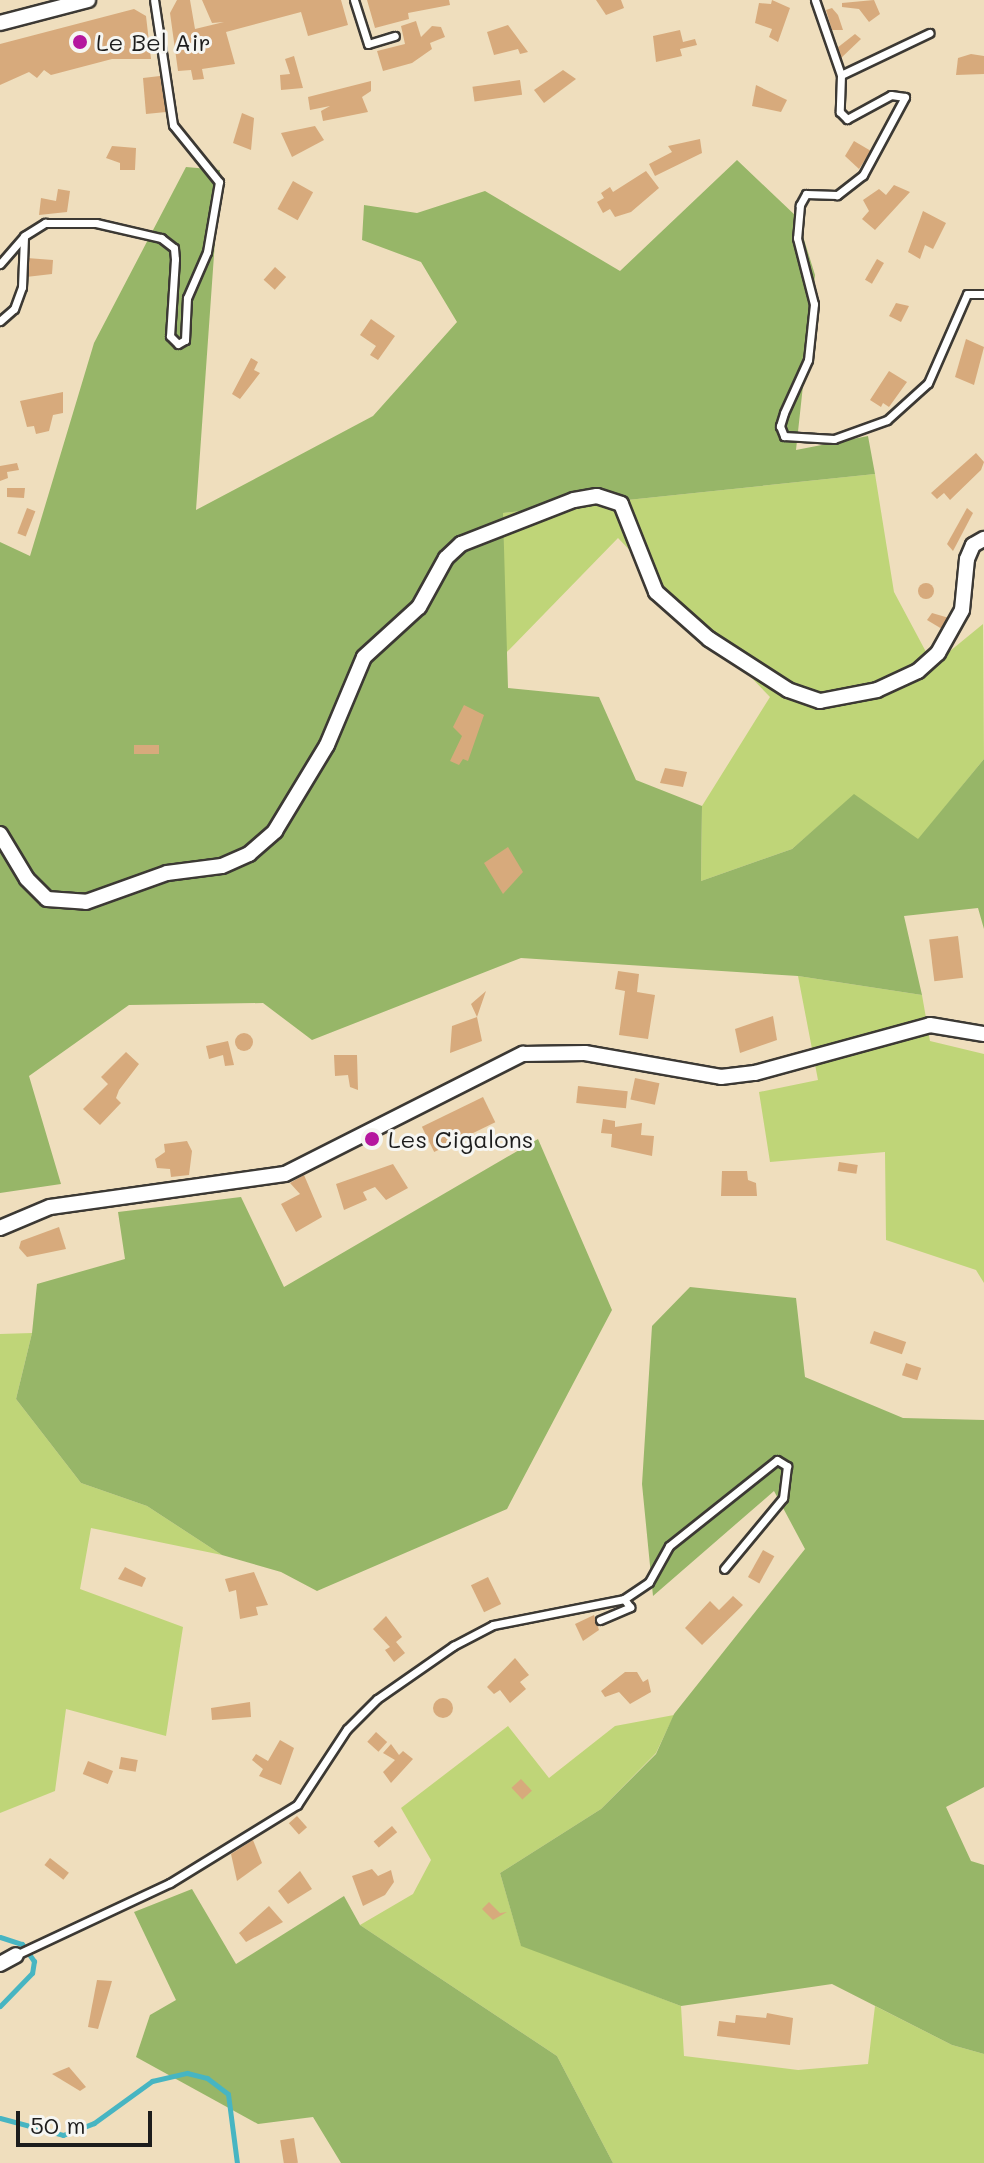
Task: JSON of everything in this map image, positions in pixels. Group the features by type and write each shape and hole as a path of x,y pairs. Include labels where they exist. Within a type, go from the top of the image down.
{"street":[{"path":"0,23 88,0"},
{"path":"0,834 27,879 47,899 86,902 167,873 222,866 249,854 275,831 327,745 364,657 419,607 446,558 461,544 574,500 597,496 621,504 656,592 709,639 788,690 820,701 877,690 918,671 938,653 955,630 967,559 973,545 984,536"},
{"path":"0,1228 50,1207 285,1174 523,1054 585,1053 721,1077 755,1073 930,1025 984,1034"},
{"path":"0,1964 16,1955"}],"lane":[{"path":"0,264 24,236 45,223 96,223 161,238 174,248 170,336 178,344 185,340 187,298 207,252 219,182 173,125 154,0"},
{"path":"354,0 368,44 395,36"},
{"path":"815,0 841,75 840,112 847,119 891,95 905,97 863,175 837,195 806,194 800,205 797,238 814,304 808,360 780,426 784,436 794,440 834,439 887,420 928,383 967,294 984,294"},
{"path":"841,75 929,33"},
{"path":"0,321 14,309 22,287 24,236"},
{"path":"16,1955 170,1883 297,1805 347,1729 377,1699 453,1646 493,1625 624,1599 649,1582 669,1546 777,1460 787,1466 783,1498 724,1569"},
{"path":"600,1620 630,1607 624,1599"}],"green space":[{"path":"737,160 797,217 815,275 796,450 868,436 875,474 503,513 508,688 599,697 636,780 702,806 701,881 792,849 854,794 918,839 984,759 984,929 978,908 904,916 922,995 798,976 521,958 312,1040 263,1003 129,1005 29,1076 61,1184 0,1193 0,542 30,556 94,343 186,167 220,170 196,510 373,416 457,322 421,262 362,240 364,205 417,213 485,191 620,271"},
{"path":"875,474 894,592 933,665 983,624 984,759 918,840 854,795 792,849 701,881 702,806 770,697 618,538 504,655 503,513"},
{"path":"798,976 922,995 930,1041 984,1054 984,1283 976,1270 886,1240 885,1152 770,1162 759,1092 818,1080"},
{"path":"538,1139 612,1310 507,1509 317,1591 281,1572 222,1555 147,1506 81,1483 16,1399 32,1333 37,1284 125,1259 118,1212 241,1197 284,1287"},
{"path":"690,1287 796,1298 805,1377 903,1418 984,1420 984,1787 946,1807 971,1861 984,1865 984,2054 952,2045 832,1984 681,2006 521,1946 500,1873 601,1809 656,1754 674,1714 805,1549 774,1491 653,1596 642,1484 652,1326"},
{"path":"32,1333 16,1399 81,1483 147,1506 222,1555 91,1528 80,1589 183,1627 166,1736 66,1709 55,1791 0,1813 0,1334"},
{"path":"674,1715 656,1753 601,1809 500,1873 521,1945 681,2006 684,2056 798,2070 868,2064 875,2006 952,2045 984,2054 984,2163 613,2163 557,2056 360,1925 413,1894 431,1860 401,1808 508,1726 549,1778 615,1726"},
{"path":"192,1889 236,1964 344,1896 360,1925 557,2056 613,2163 341,2163 313,2117 258,2124 136,2057 150,2015 176,2000 134,1912"}],"building":[{"path":"177,0 190,0 195,29 224,22 212,23 202,0 341,0 348,25 308,36 301,12 226,32 235,64 202,69 204,79 193,80 191,70 178,71 170,13"},
{"path":"367,0 449,0 450,5 408,13 409,19 375,28"},
{"path":"596,0 621,0 624,8 606,15"},
{"path":"772,0 790,8 778,42 769,37 772,29 755,23 759,3 771,4"},
{"path":"874,0 880,14 869,22 859,9 842,7 842,3"},
{"path":"832,8 843,30 832,30 826,10"},
{"path":"134,9 146,16 151,59 112,59 51,75 44,70 37,78 29,72 0,85 0,44"},
{"path":"416,21 421,37 432,26 441,27 445,37 430,43 432,49 412,63 383,71 377,51 405,44 401,26"},
{"path":"508,25 528,52 520,54 518,49 494,55 487,32"},
{"path":"680,30 683,42 695,39 697,45 680,49 682,56 656,62 653,36"},
{"path":"855,34 861,39 840,59 837,48"},
{"path":"971,54 984,56 984,74 956,75 958,58"},
{"path":"294,56 303,88 281,90 280,75 290,74 285,59"},
{"path":"563,70 576,79 544,103 534,90"},
{"path":"160,76 166,112 146,114 143,78"},
{"path":"520,80 522,95 475,102 472,87"},
{"path":"371,81 371,91 362,97 368,112 323,121 321,111 330,106 310,110 308,97"},
{"path":"756,85 787,100 781,112 752,106"},
{"path":"242,113 254,118 251,150 233,143"},
{"path":"315,126 324,140 292,157 281,133"},
{"path":"700,139 702,153 655,176 649,164 672,152 668,146"},
{"path":"854,141 871,151 859,169 845,156"},
{"path":"112,146 136,148 135,170 120,170 120,163 106,158"},
{"path":"646,171 659,188 631,212 615,217 610,209 603,213 597,202 604,198 601,193 610,187 613,192"},
{"path":"293,181 313,192 298,220 277,209"},
{"path":"894,185 910,192 875,230 862,219 869,211 863,200 879,189 886,195"},
{"path":"58,189 70,191 67,212 39,215 41,198 56,201"},
{"path":"923,211 946,223 933,249 925,245 920,259 908,252"},
{"path":"27,258 53,260 52,274 26,277"},
{"path":"877,259 884,263 872,284 865,280"},
{"path":"275,267 286,277 275,290 264,280"},
{"path":"896,303 909,306 901,322 889,316"},
{"path":"371,319 395,336 378,360 370,355 376,346 360,335"},
{"path":"966,339 984,347 974,385 955,377"},
{"path":"251,358 258,362 254,370 260,373 240,399 232,394"},
{"path":"889,371 907,382 889,407 883,403 881,407 870,400"},
{"path":"63,392 63,413 53,415 49,431 36,434 34,426 27,427 20,401"},
{"path":"976,453 984,462 981,470 950,500 944,493 937,499 931,493"},
{"path":"17,463 19,470 7,472 8,478 0,481 0,466"},
{"path":"7,488 25,488 24,498 7,497"},
{"path":"27,508 35,511 26,536 17,533"},
{"path":"967,508 973,513 953,551 947,544"},
{"path":"926,583 932,585 932,597 926,599 920,597 918,591 920,585"},
{"path":"932,613 949,618 942,629 927,620"},
{"path":"464,705 484,715 468,761 463,759 459,765 450,761 462,736 453,727"},
{"path":"134,745 159,745 159,754 134,754"},
{"path":"665,768 687,772 683,787 660,783"},
{"path":"508,847 523,872 503,894 484,863"},
{"path":"958,936 963,978 934,981 929,940"},
{"path":"618,971 639,974 637,992 655,995 648,1039 619,1035 625,991 615,989"},
{"path":"486,991 477,1017 471,1004"},
{"path":"773,1016 777,1040 740,1053 735,1029"},
{"path":"477,1017 482,1041 450,1053 452,1026"},
{"path":"244,1033 253,1042 244,1051 235,1042"},
{"path":"228,1041 234,1065 225,1066 223,1055 209,1059 206,1046"},
{"path":"126,1052 139,1064 119,1090 116,1098 121,1103 100,1125 83,1109 108,1084 101,1077"},
{"path":"334,1055 357,1055 358,1090 350,1087 348,1075 335,1076"},
{"path":"635,1078 659,1083 655,1105 630,1100"},
{"path":"578,1086 628,1091 626,1108 576,1103"},
{"path":"483,1097 495,1122 434,1152 422,1127"},
{"path":"603,1119 615,1121 615,1127 642,1123 641,1135 654,1136 652,1156 611,1147 612,1134 601,1133"},
{"path":"187,1141 192,1151 189,1175 171,1177 170,1169 157,1168 155,1159 165,1152 164,1144"},
{"path":"839,1162 858,1165 856,1174 838,1171"},
{"path":"393,1164 408,1188 386,1200 375,1187 363,1192 367,1200 344,1210 336,1184"},
{"path":"722,1171 747,1171 748,1180 756,1183 757,1196 721,1196"},
{"path":"304,1175 322,1217 296,1232 281,1204 300,1194 290,1183"},
{"path":"59,1227 66,1249 27,1257 19,1248 21,1241"},
{"path":"874,1331 906,1342 902,1354 870,1343"},
{"path":"906,1363 921,1368 917,1380 902,1375"},
{"path":"763,1550 774,1556 759,1583 748,1577"},
{"path":"125,1567 146,1578 142,1587 118,1579"},
{"path":"254,1572 268,1605 256,1607 258,1615 240,1619 236,1590 229,1592 225,1579"},
{"path":"488,1577 501,1604 484,1612 471,1585"},
{"path":"733,1596 743,1605 702,1645 685,1628 710,1601 719,1610"},
{"path":"594,1615 599,1630 583,1641 575,1624"},
{"path":"386,1616 402,1637 396,1642 405,1653 394,1662 385,1650 390,1647 373,1629"},
{"path":"515,1658 529,1675 520,1682 526,1689 510,1703 500,1690 494,1694 487,1687"},
{"path":"625,1672 637,1672 643,1682 648,1679 651,1692 630,1704 619,1692 605,1697 601,1691"},
{"path":"443,1698 450,1701 453,1708 450,1715 443,1718 436,1715 433,1708 436,1701"},
{"path":"250,1702 251,1717 212,1720 211,1708"},
{"path":"376,1732 387,1742 378,1752 367,1742"},
{"path":"280,1740 294,1748 281,1785 259,1776 263,1769 252,1760 256,1754 268,1761"},
{"path":"391,1744 399,1755 403,1751 413,1759 391,1783 383,1772 395,1760 383,1753"},
{"path":"121,1757 138,1760 136,1772 119,1769"},
{"path":"88,1761 113,1771 108,1784 83,1774"},
{"path":"521,1779 532,1791 522,1800 511,1788"},
{"path":"297,1816 307,1827 299,1835 289,1823"},
{"path":"392,1826 397,1832 379,1848 374,1841"},
{"path":"253,1840 262,1863 237,1881 231,1854"},
{"path":"50,1858 69,1873 63,1880 44,1865"},
{"path":"372,1869 378,1876 391,1870 394,1882 385,1895 363,1906 352,1876"},
{"path":"300,1871 312,1889 288,1904 278,1891"},
{"path":"489,1902 500,1913 507,1912 493,1920 482,1909"},
{"path":"269,1906 283,1922 246,1942 239,1933"},
{"path":"97,1980 112,1981 98,2029 88,2027"},
{"path":"767,2013 793,2018 790,2045 717,2036 719,2021 735,2023 736,2015 766,2018"},
{"path":"69,2067 86,2087 80,2091 52,2074"},
{"path":"294,2138 298,2163 284,2163 280,2140"}],"waterway":[{"path":"0,1937 22,1944 34,1961 32,1973 0,2006"},
{"path":"0,2118 63,2135 94,2123 152,2081 187,2073 207,2078 228,2094 237,2163"}],"place":[{"name":"Le Bel Air","path":"80,42"},
{"name":"Les Cigalons","path":"372,1139"}]}
